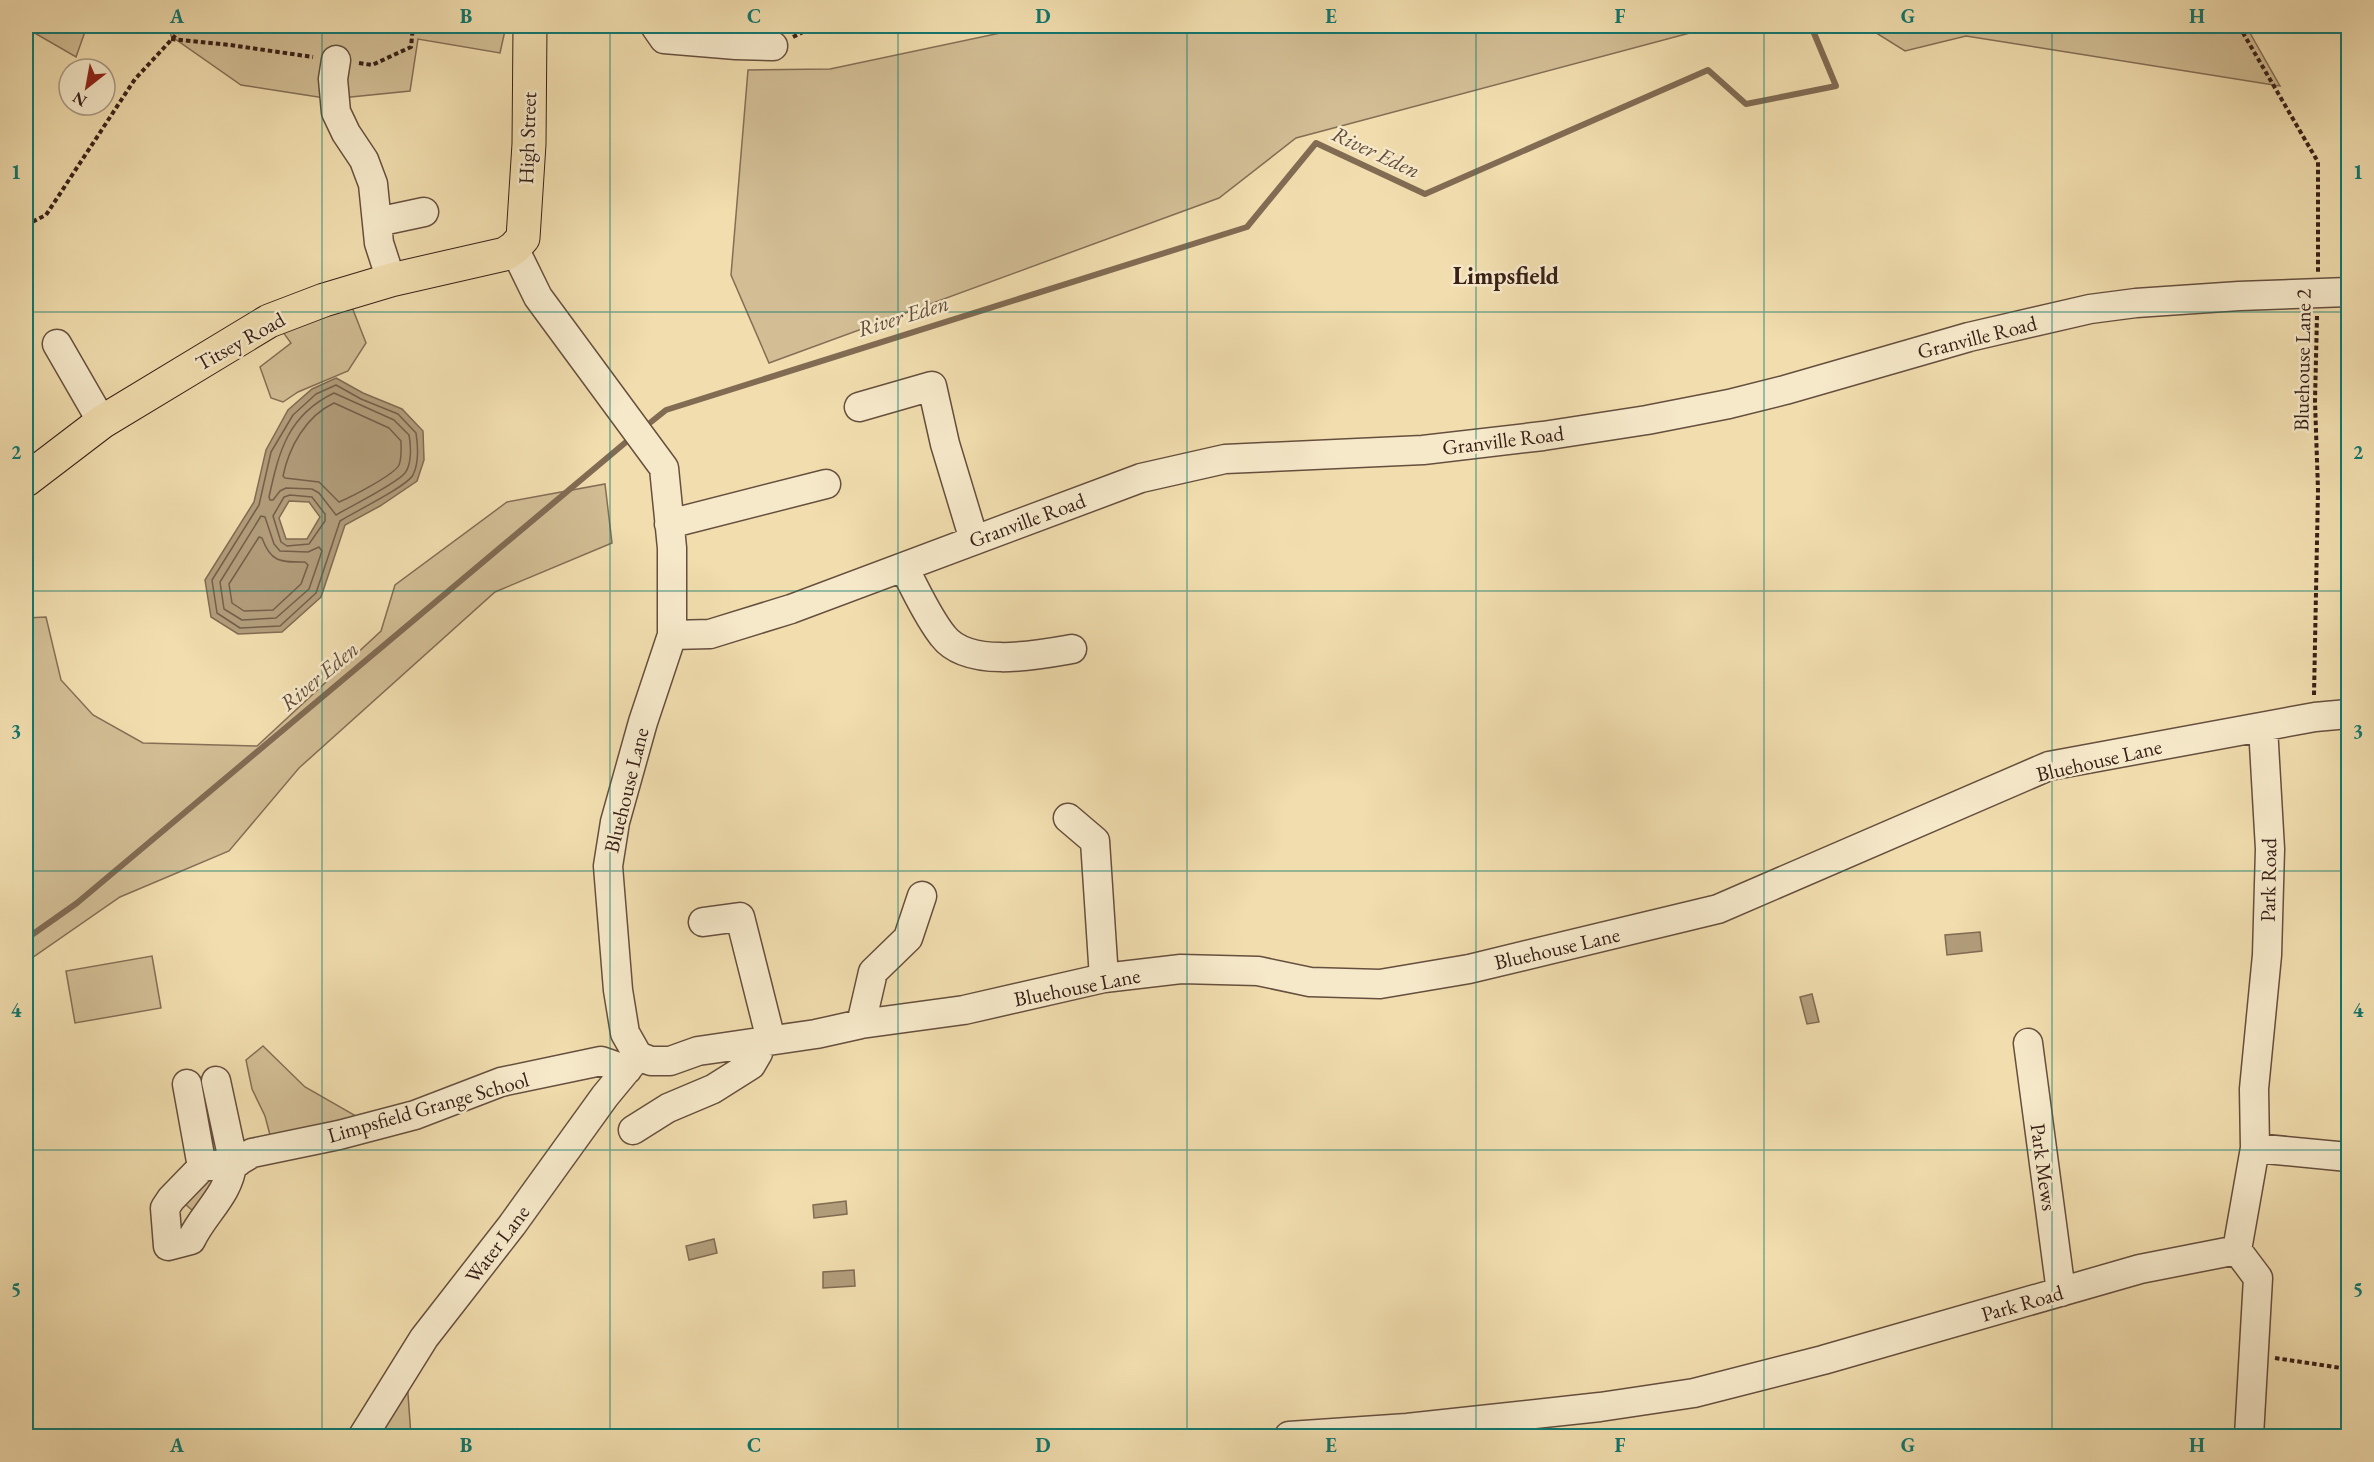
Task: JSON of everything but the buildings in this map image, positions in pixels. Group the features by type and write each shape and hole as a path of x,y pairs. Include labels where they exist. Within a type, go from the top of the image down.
{"main road":[{"name":"High Street","path":"514,248 523,238 529,144 530,26"},
{"name":"Titsey Road","path":"26,480 102,422 269,321 324,300 391,280 506,254 514,248"}],"street":[{"path":"655,26 664,39 773,46"},
{"path":"336,60 333,79 336,112 346,133 364,160 373,184 379,243 391,280"},
{"path":"377,222 424,212"},
{"name":"Bluehouse Lane","path":"514,248 538,297 664,468 672,548 672,635 643,722 615,822 608,866 618,990 632,1063 670,1060 699,1051 816,1034 861,1024 964,1010 1104,978 1181,969 1258,971 1310,982 1380,984 1470,969 1718,909 2049,766 2315,717 2349,714"},
{"name":"Granville Road","path":"672,635 710,634 791,609 1141,478 1225,459 1423,450 1637,422 1785,390 1969,337 2091,309 2177,300 2349,292"},
{"path":"57,344 102,422"},
{"path":"859,407 932,386 945,444 974,540"},
{"path":"669,524 826,484"},
{"path":"904,568 944,638 961,650 1005,657 1027,657 1072,649"},
{"name":"Park Road","path":"1289,1437 1430,1426 1600,1407 1694,1393 1823,1360 2140,1269 2236,1250 2255,1148 2254,1089 2264,995 2270,849 2264,727"},
{"path":"1068,818 1095,841 1104,978"},
{"path":"861,1024 873,972 908,938 922,896"},
{"path":"633,1130 668,1108 713,1089 752,1065 762,1042 740,917 703,922"},
{"name":"Park Mews","path":"2028,1043 2061,1292"},
{"name":"Limpsfield Grange School","path":"202,1167 235,1164 252,1153 339,1135 415,1115 501,1082 601,1061 632,1063"},
{"name":"Water Lane","path":"363,1437 424,1338 512,1225 632,1063"},
{"path":"187,1084 202,1167 165,1208 168,1246 192,1240 199,1224 230,1179 235,1164 216,1081"},
{"path":"2255,1148 2349,1157"},
{"path":"2236,1250 2258,1278 2250,1437"}],"path":[{"path":"26,225 46,215 135,79 184,26"},
{"path":"171,39 372,65 411,47 413,26"},
{"name":"Bluehouse Lane 2","path":"2239,26 2318,162 2315,401 2318,490 2313,682 2315,717"},
{"path":"2254,1355 2349,1369"}],"shaded area":[{"path":"26,26 87,26 76,57"},
{"path":"170,26 506,26 500,53 418,39 410,91 331,99 241,85 171,36"},
{"path":"1033,26 1716,26 1296,138 1219,198 769,363 731,275 748,70 830,69"},
{"path":"1865,26 2246,26 2280,86 1966,36 1905,51"},
{"path":"350,302 366,343 348,371 298,392 283,402 271,398 260,367 291,343 277,324"},
{"path":"605,484 612,543 495,592 299,768 229,851 120,897 26,962 26,618 46,617 61,680 93,715 143,743 257,746 381,631 395,585 507,502"},
{"path":"152,956 161,1008 75,1023 66,971"},
{"path":"263,1046 305,1087 363,1120 270,1135 265,1116 252,1089 246,1060"},
{"path":"210,1173 220,1181 193,1211 184,1203"},
{"path":"407,1380 411,1436 388,1436 383,1425"}],"water":[{"path":"336,378 363,393 402,409 423,431 424,460 417,481 380,506 345,525 321,597 282,632 238,634 211,617 205,580 254,502 266,450 288,410 312,389","holes":["289,501 309,502 320,517 307,539 286,539 279,518"]},
{"path":"1980,932 1982,951 1947,955 1945,935"},
{"path":"1812,994 1819,1022 1807,1024 1800,997"},
{"path":"846,1201 847,1214 814,1218 813,1205"},
{"path":"714,1239 717,1253 689,1260 686,1246"},
{"path":"854,1270 855,1286 823,1288 823,1272"}],"waterway":[{"name":"River Eden","path":"651,422 666,410 1247,227 1316,143 1425,194 1708,70 1746,104 1836,86 1811,26"},
{"name":"River Eden","path":"26,939 77,903 632,437"}],"district":[{"name":"Limpsfield","path":"1506,275"}]}
